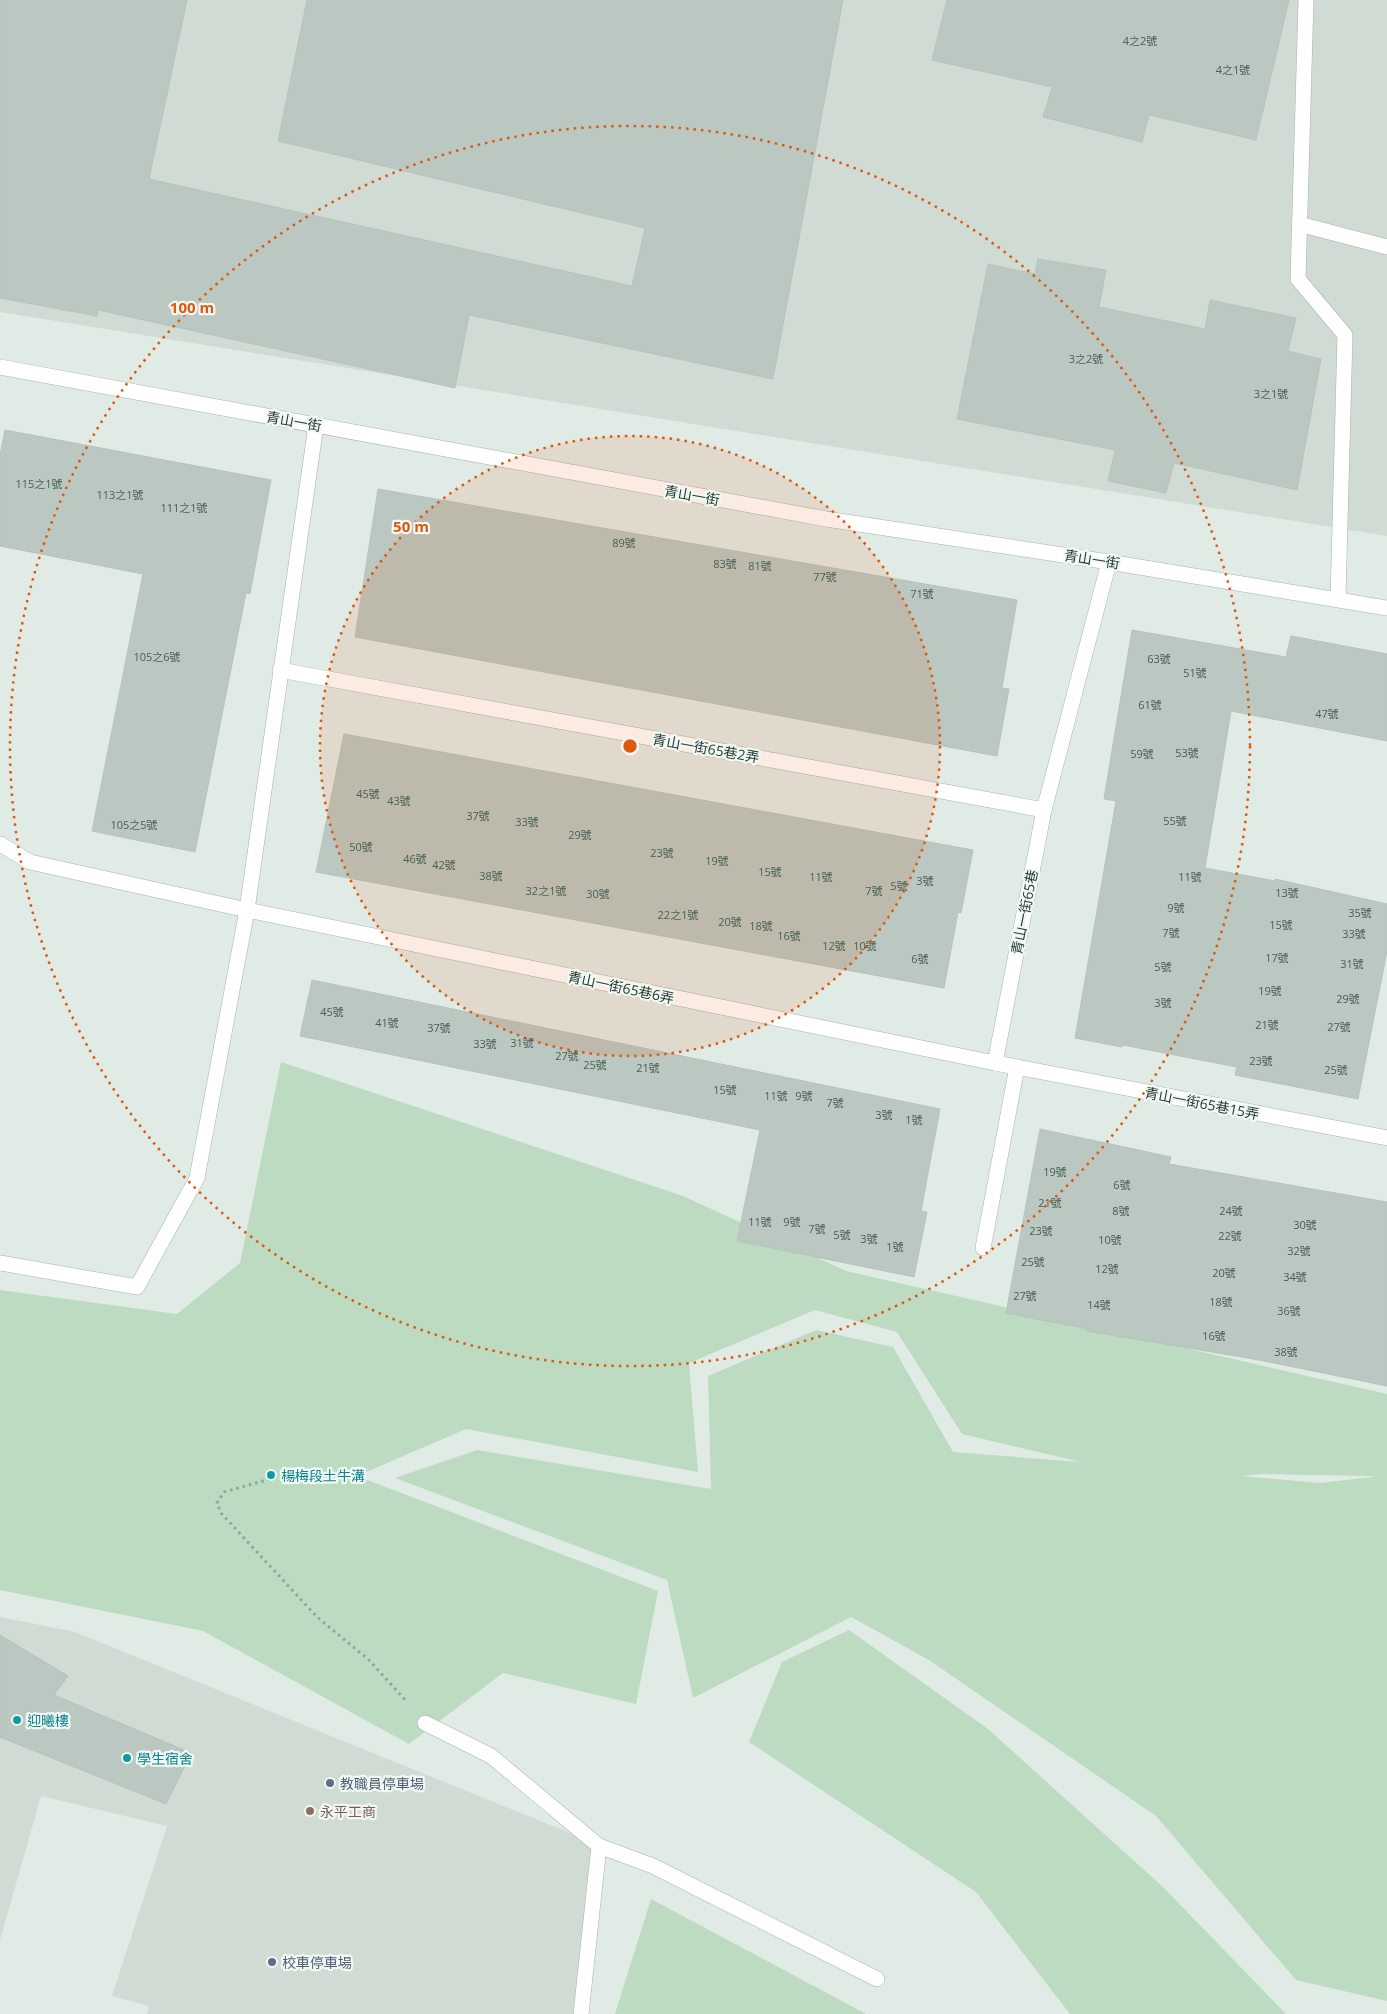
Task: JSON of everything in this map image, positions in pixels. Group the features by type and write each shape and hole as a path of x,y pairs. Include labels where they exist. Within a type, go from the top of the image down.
{"street":[{"path":"1306,0 1298,279 1345,335 1338,599"},
{"path":"1300,224 1387,247"},
{"name":"青山一街","path":"0,367 826,519 1110,562 1387,608"},
{"path":"0,1263 137,1287 197,1178 247,910 316,425"},
{"name":"青山一街65巷","path":"994,1063 1044,810 1110,562"},
{"name":"青山一街65巷2弄","path":"280,670 1044,810"},
{"name":"青山一街65巷6弄","path":"0,844 30,862 247,910 994,1063"},
{"path":"983,1248 1017,1067 994,1063"},
{"name":"青山一街65巷15弄","path":"1017,1067 1387,1138"},
{"path":"425,1723 491,1756 599,1846 653,1866 877,1979"},
{"path":"581,2014 588,1968 599,1846"}],"path":[{"path":"270,1479 224,1492 217,1503 222,1513 317,1617 369,1660 425,1723"}],"shaded area":[{"path":"0,0 1387,0 1387,536 0,312"},
{"name":"永平工商","path":"0,1617 75,1632 602,1846 575,2014 147,2014 149,2006 112,1996 167,1826 41,1796 0,1940"}],"green space":[{"path":"281,1062 683,1196 846,1271 1387,1394 1387,2001 1296,1980 1156,1816 929,1660 851,1617 693,1698 667,1580 395,1478 477,1450 711,1489 708,1376 816,1330 893,1347 953,1452 1081,1462 962,1434 897,1332 815,1310 689,1363 698,1472 466,1429 357,1476 658,1591 636,1704 503,1673 409,1744 203,1631 0,1590 0,1290 177,1314 240,1263","holes":["1262,1474 1372,1476 1319,1483 1241,1476"]},
{"path":"849,1630 988,1729 1163,1887 1286,2014 1070,2014 976,1892 749,1742 782,1662"},
{"path":"651,1899 866,2014 615,2014"}],"building":[{"path":"0,0 187,0 149,179 632,286 645,228 278,141 307,0 843,0 773,379 469,315 455,388 98,310 97,316 0,298"},
{"path":"947,0 1289,0 1256,140 1149,115 1142,142 1043,117 1052,87 932,60"},
{"path":"1038,259 1106,270 1099,307 1205,329 1210,300 1296,318 1288,351 1321,359 1297,490 1174,463 1166,493 1108,481 1115,450 957,419 988,264 1035,274"},
{"path":"5,430 271,480 250,594 246,593 195,852 92,831 143,574 0,546 0,455"},
{"path":"378,489 1017,600 1002,688 1009,689 997,756 355,637"},
{"path":"1132,630 1286,657 1291,636 1387,654 1387,741 1231,711 1205,868 1275,881 1275,879 1387,904 1387,951 1358,1099 1235,1075 1237,1067 1123,1045 1122,1047 1075,1038 1116,801 1104,799"},
{"path":"344,734 973,850 961,913 958,912 944,988 316,872"},
{"path":"312,980 940,1109 921,1211 927,1212 914,1277 737,1241 760,1130 300,1036"},
{"path":"1040,1129 1171,1157 1169,1164 1387,1202 1387,1386 1259,1360 1087,1331 1088,1329 1006,1313"},
{"path":"0,1635 68,1676 54,1695 191,1753 166,1804 0,1737"}],"place":[{"name":"楊梅段土牛溝","path":"271,1475"},
{"name":"迎曦樓","path":"17,1720"},
{"name":"學生宿舍","path":"127,1758"},
{"name":"教職員停車場","path":"330,1783"},
{"name":"永平工商","path":"310,1811"},
{"name":"校車停車場","path":"272,1962"}]}
